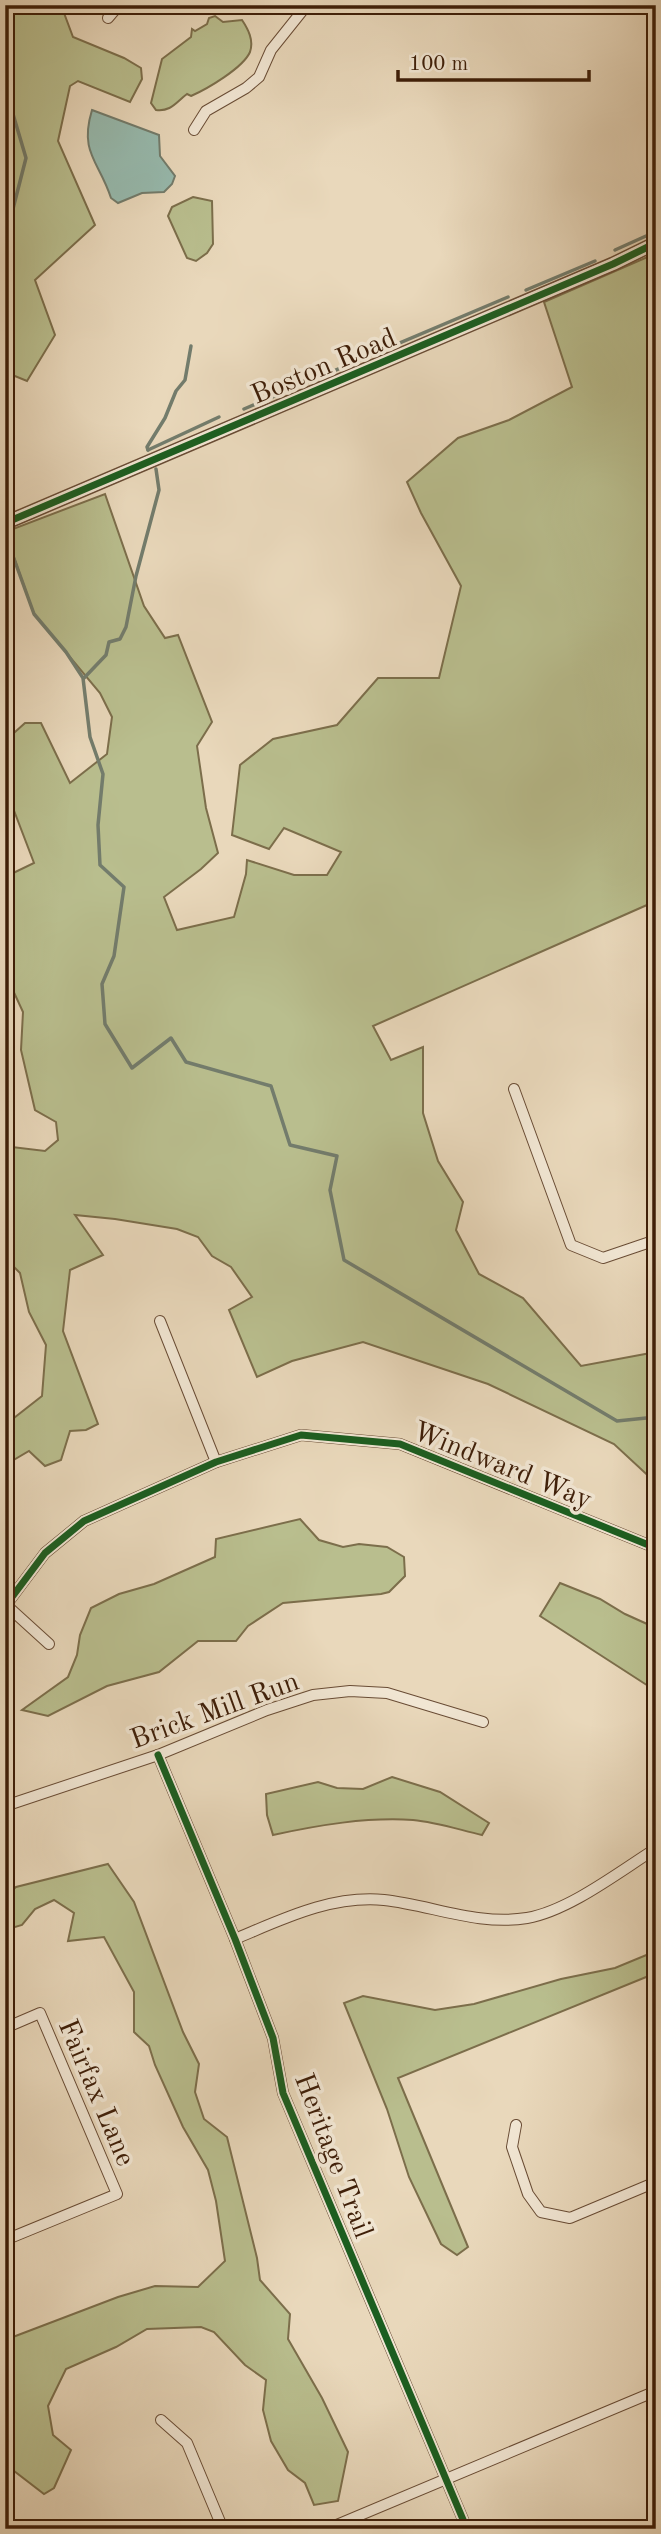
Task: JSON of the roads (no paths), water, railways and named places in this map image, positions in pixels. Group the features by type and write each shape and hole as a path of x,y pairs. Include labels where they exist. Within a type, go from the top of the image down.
{"street":[{"path":"108,18 119,5"},
{"path":"194,130 206,111 246,88 259,77 276,43 307,5"},
{"name":"Boston Road","path":"5,523 613,264 656,243"},
{"path":"514,1089 572,1245 603,1258 656,1240"},
{"path":"160,1321 216,1462"},
{"name":"Windward Way","path":"6,1604 45,1553 84,1521 216,1462 301,1435 400,1444 656,1548"},
{"path":"6,1604 49,1644"},
{"name":"Brick Mill Run","path":"5,1806 158,1755 267,1710 313,1695 350,1691 387,1693 483,1722"},
{"name":"Heritage Trail","path":"158,1755 273,2038 283,2093 467,2529"},
{"path":"235,1939 307,1910 344,1900 384,1900 474,1917 528,1918 575,1900 649,1853"},
{"name":"Fairfax Lane","path":"5,2028 40,2013 117,2194 5,2240"},
{"path":"516,2125 512,2147 528,2194 541,2212 570,2218 656,2182"},
{"path":"327,2529 656,2392"},
{"path":"160,2420 187,2443 223,2529"}],"water":[{"path":"92,110 159,135 160,156 175,176 164,192 142,193 118,203 111,198 89,147"}],"waterway":[{"path":"5,87 26,158 5,240"},
{"path":"615,250 646,236"},
{"path":"526,290 595,261"},
{"path":"244,409 508,297"},
{"path":"148,450 147,447 165,418 176,391 185,380 191,346"},
{"path":"148,450 219,417"},
{"path":"84,678 106,655 109,642 120,639 126,627 136,576 159,490 156,469"},
{"path":"5,534 34,614 66,652 83,678 90,737 103,774 98,825 100,865 124,887 114,956 102,984 105,1024 132,1068 171,1038 186,1062 271,1086 290,1145 337,1156 330,1190 344,1260 617,1421 656,1417"}]}
